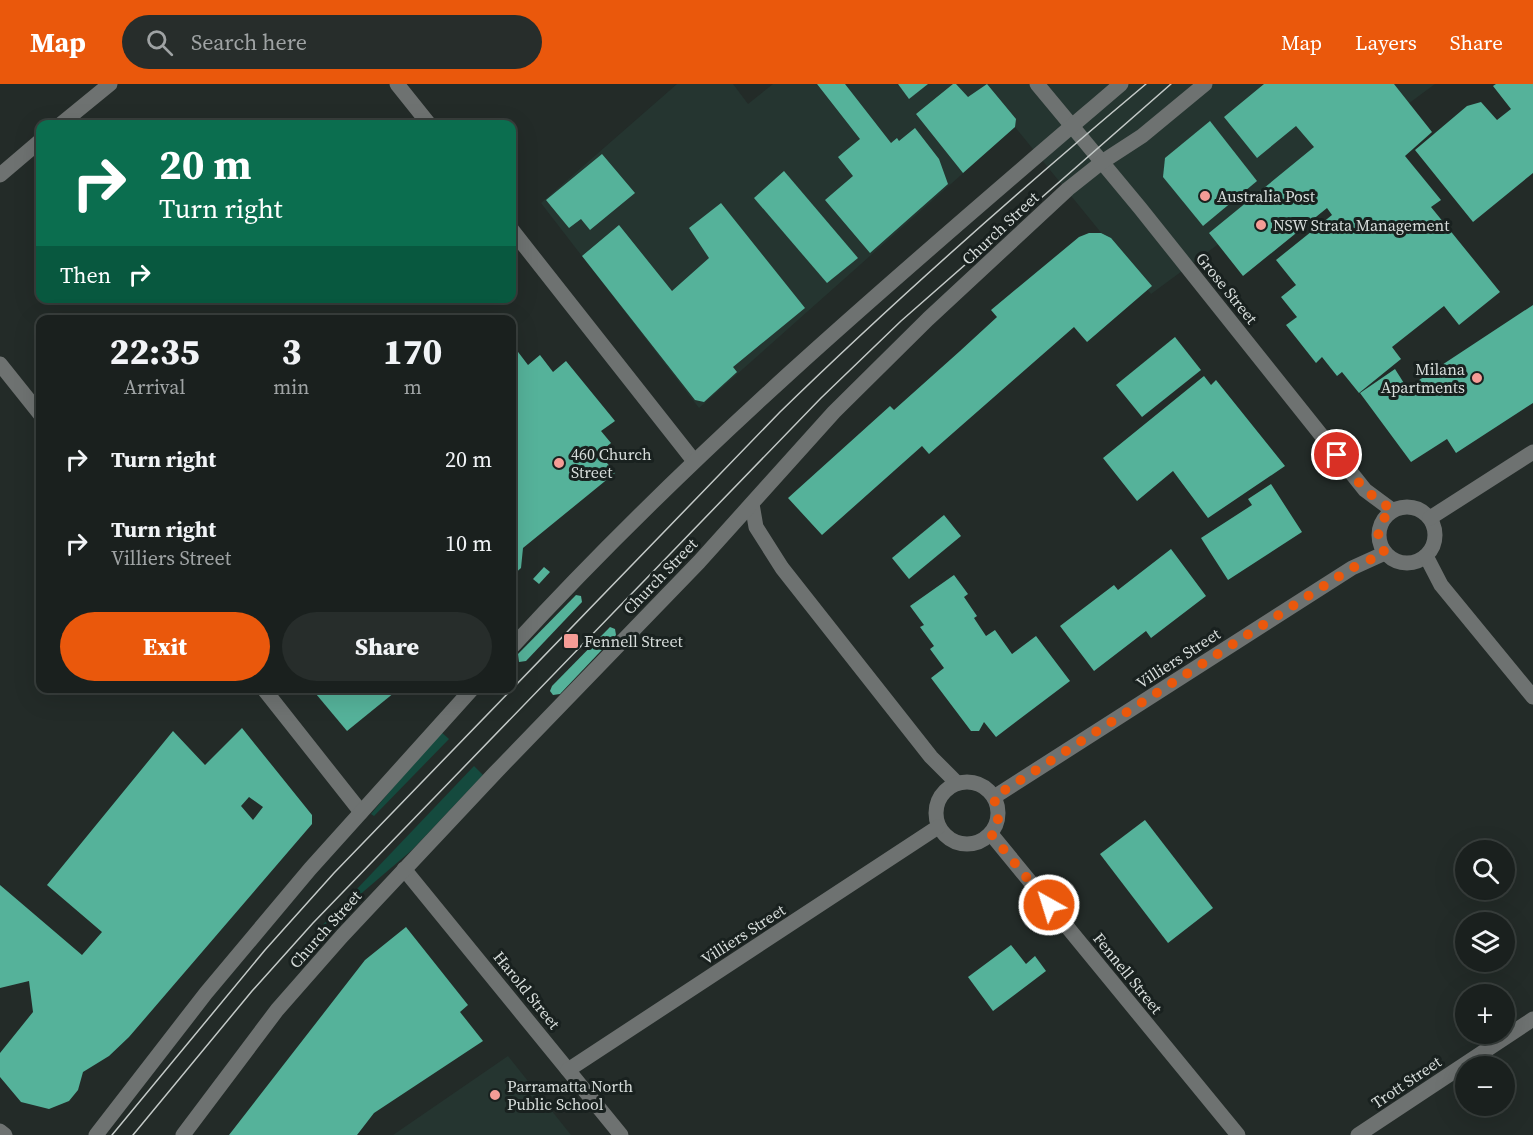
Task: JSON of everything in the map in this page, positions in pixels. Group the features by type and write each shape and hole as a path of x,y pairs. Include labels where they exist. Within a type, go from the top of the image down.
{"street":[{"path":"66,120 110,84"},
{"path":"397,84 426,120"},
{"name":"Grose Street","path":"1037,84 1365,490 1392,510"},
{"name":"Church Street","path":"516,643 694,461 814,349 1122,84"},
{"name":"Church Street","path":"183,1135 277,1010 404,869 752,504 876,369 1068,189 1102,162 1142,136 1205,84"},
{"path":"0,175 36,144"},
{"path":"516,235 694,461"},
{"path":"0,364 36,409"},
{"path":"1430,518 1533,452"},
{"path":"752,504 756,526 764,542 931,757 957,783"},
{"path":"1413,506 1430,518 1435,537 1426,556 1407,563 1397,562 1385,553 1379,544 1379,527 1383,518 1392,510 1413,506"},
{"name":"Villiers Street","path":"994,797 1352,568 1385,553"},
{"path":"1426,556 1442,585 1533,698"},
{"path":"267,693 361,812"},
{"path":"96,1135 206,993 361,812 468,693"},
{"path":"972,782 982,786 994,797 998,819 991,834 982,841 962,844 952,841 938,827 936,806 947,788 957,783 972,782"},
{"name":"Villiers Street","path":"568,1070 938,827"},
{"name":"Fennell Street","path":"991,834 1238,1135"},
{"name":"Harold Street","path":"404,869 621,1135"},
{"name":"Trott Street","path":"1358,1135 1533,1019"},
{"path":"0,1131 5,1135"}],"shaded area":[{"path":"677,84 733,84 748,104 773,84 1435,84 1151,294 1015,127 699,408 541,203"},
{"name":"Parramatta North Public School","path":"508,1056 571,1135 393,1135"}],"green space":[{"path":"440,731 449,739 374,816 371,814"},
{"path":"474,766 483,775 412,850 315,933"}],"building":[{"path":"817,84 845,84 891,143 897,138 899,141 915,128 939,159 948,184 870,253 825,200 853,176 838,157 860,139"},
{"path":"898,84 928,84 909,99"},
{"path":"956,84 968,97 987,84 1016,119 1015,127 963,173 916,114"},
{"path":"1264,84 1394,84 1432,132 1405,156 1441,200 1431,207 1500,292 1459,325 1444,306 1392,347 1401,359 1359,393 1342,372 1337,376 1322,357 1316,363 1286,325 1297,317 1281,297 1296,285 1276,260 1332,215 1327,208 1243,276 1209,233 1314,147 1296,126 1257,158 1224,117"},
{"path":"1496,84 1533,84 1533,173 1473,222 1415,150 1467,106 1481,102 1497,120 1511,109 1493,86"},
{"path":"1210,121 1257,181 1203,226 1163,177 1165,158"},
{"path":"602,154 635,193 590,230 581,219 569,228 546,200"},
{"path":"784,171 858,258 827,283 754,198"},
{"path":"721,203 805,308 733,367 737,372 704,402 695,400 582,256 619,225 672,291 709,258 689,228"},
{"path":"1089,233 1101,233 1111,238 1152,286 1087,342 1074,327 929,454 922,446 822,535 788,498 890,406 894,410 997,317 991,310 1079,237"},
{"name":"Milana Apartments","path":"1533,305 1533,403 1456,453 1447,439 1411,462 1360,393 1395,369 1407,388"},
{"path":"1175,337 1201,370 1142,417 1116,385"},
{"name":"460 Church Street","path":"516,349 528,365 540,355 553,372 566,361 615,421 601,431 611,443 599,453 615,473 523,548 521,568 516,572"},
{"path":"1204,376 1211,385 1216,380 1285,466 1208,518 1173,471 1137,501 1103,458"},
{"path":"1271,484 1302,532 1228,580 1201,538 1252,505 1248,499"},
{"path":"944,515 961,536 909,579 892,558"},
{"path":"1171,549 1206,596 1151,638 1146,631 1094,671 1060,626 1114,585 1118,590"},
{"path":"544,567 550,572 539,584 533,579"},
{"path":"954,575 968,594 964,597 977,616 974,618 986,636 995,630 1012,654 1036,636 1070,681 996,737 984,722 979,731 971,731 931,678 944,668 930,649 934,646 920,627 924,625 910,606"},
{"path":"576,595 581,596 582,602 526,661 519,662 518,654"},
{"path":"610,627 615,629 616,635 560,694 553,695 550,691 552,686"},
{"path":"315,693 394,693 347,731"},
{"path":"242,728 312,815 312,824 129,1037 109,1056 83,1072 78,1090 69,1101 49,1109 21,1102 0,1077 0,1053 33,1012 29,981 0,988 0,885 82,955 102,932 47,885 173,731 205,765","holes":["249,797 263,807 253,820 241,806"]},
{"path":"1145,820 1213,908 1168,943 1100,854"},
{"path":"406,927 468,1005 460,1012 483,1041 374,1113 357,1135 229,1135 365,960"},
{"path":"1011,945 1026,964 1035,956 1046,971 993,1011 968,977"}],"tram line":[{"path":"516,685 780,412 869,327 960,244 1146,84"},
{"path":"133,1135 252,991 313,923 821,398 901,321 1171,84"},
{"path":"112,1135 265,950 334,873 508,693"}],"place":[{"name":"Australia Post","path":"1205,196"},
{"name":"NSW Strata Management","path":"1261,225"},
{"name":"Milana Apartments","path":"1477,378"},
{"name":"460 Church Street","path":"559,463"},
{"name":"Fennell Street","path":"571,641"},
{"name":"Parramatta North Public School","path":"495,1095"}],"route":[{"path":"1049,905 991,834 998,819 998,808 994,797 1352,568 1385,553 1379,544 1379,527 1383,518 1392,510 1365,490 1337,455"}]}
